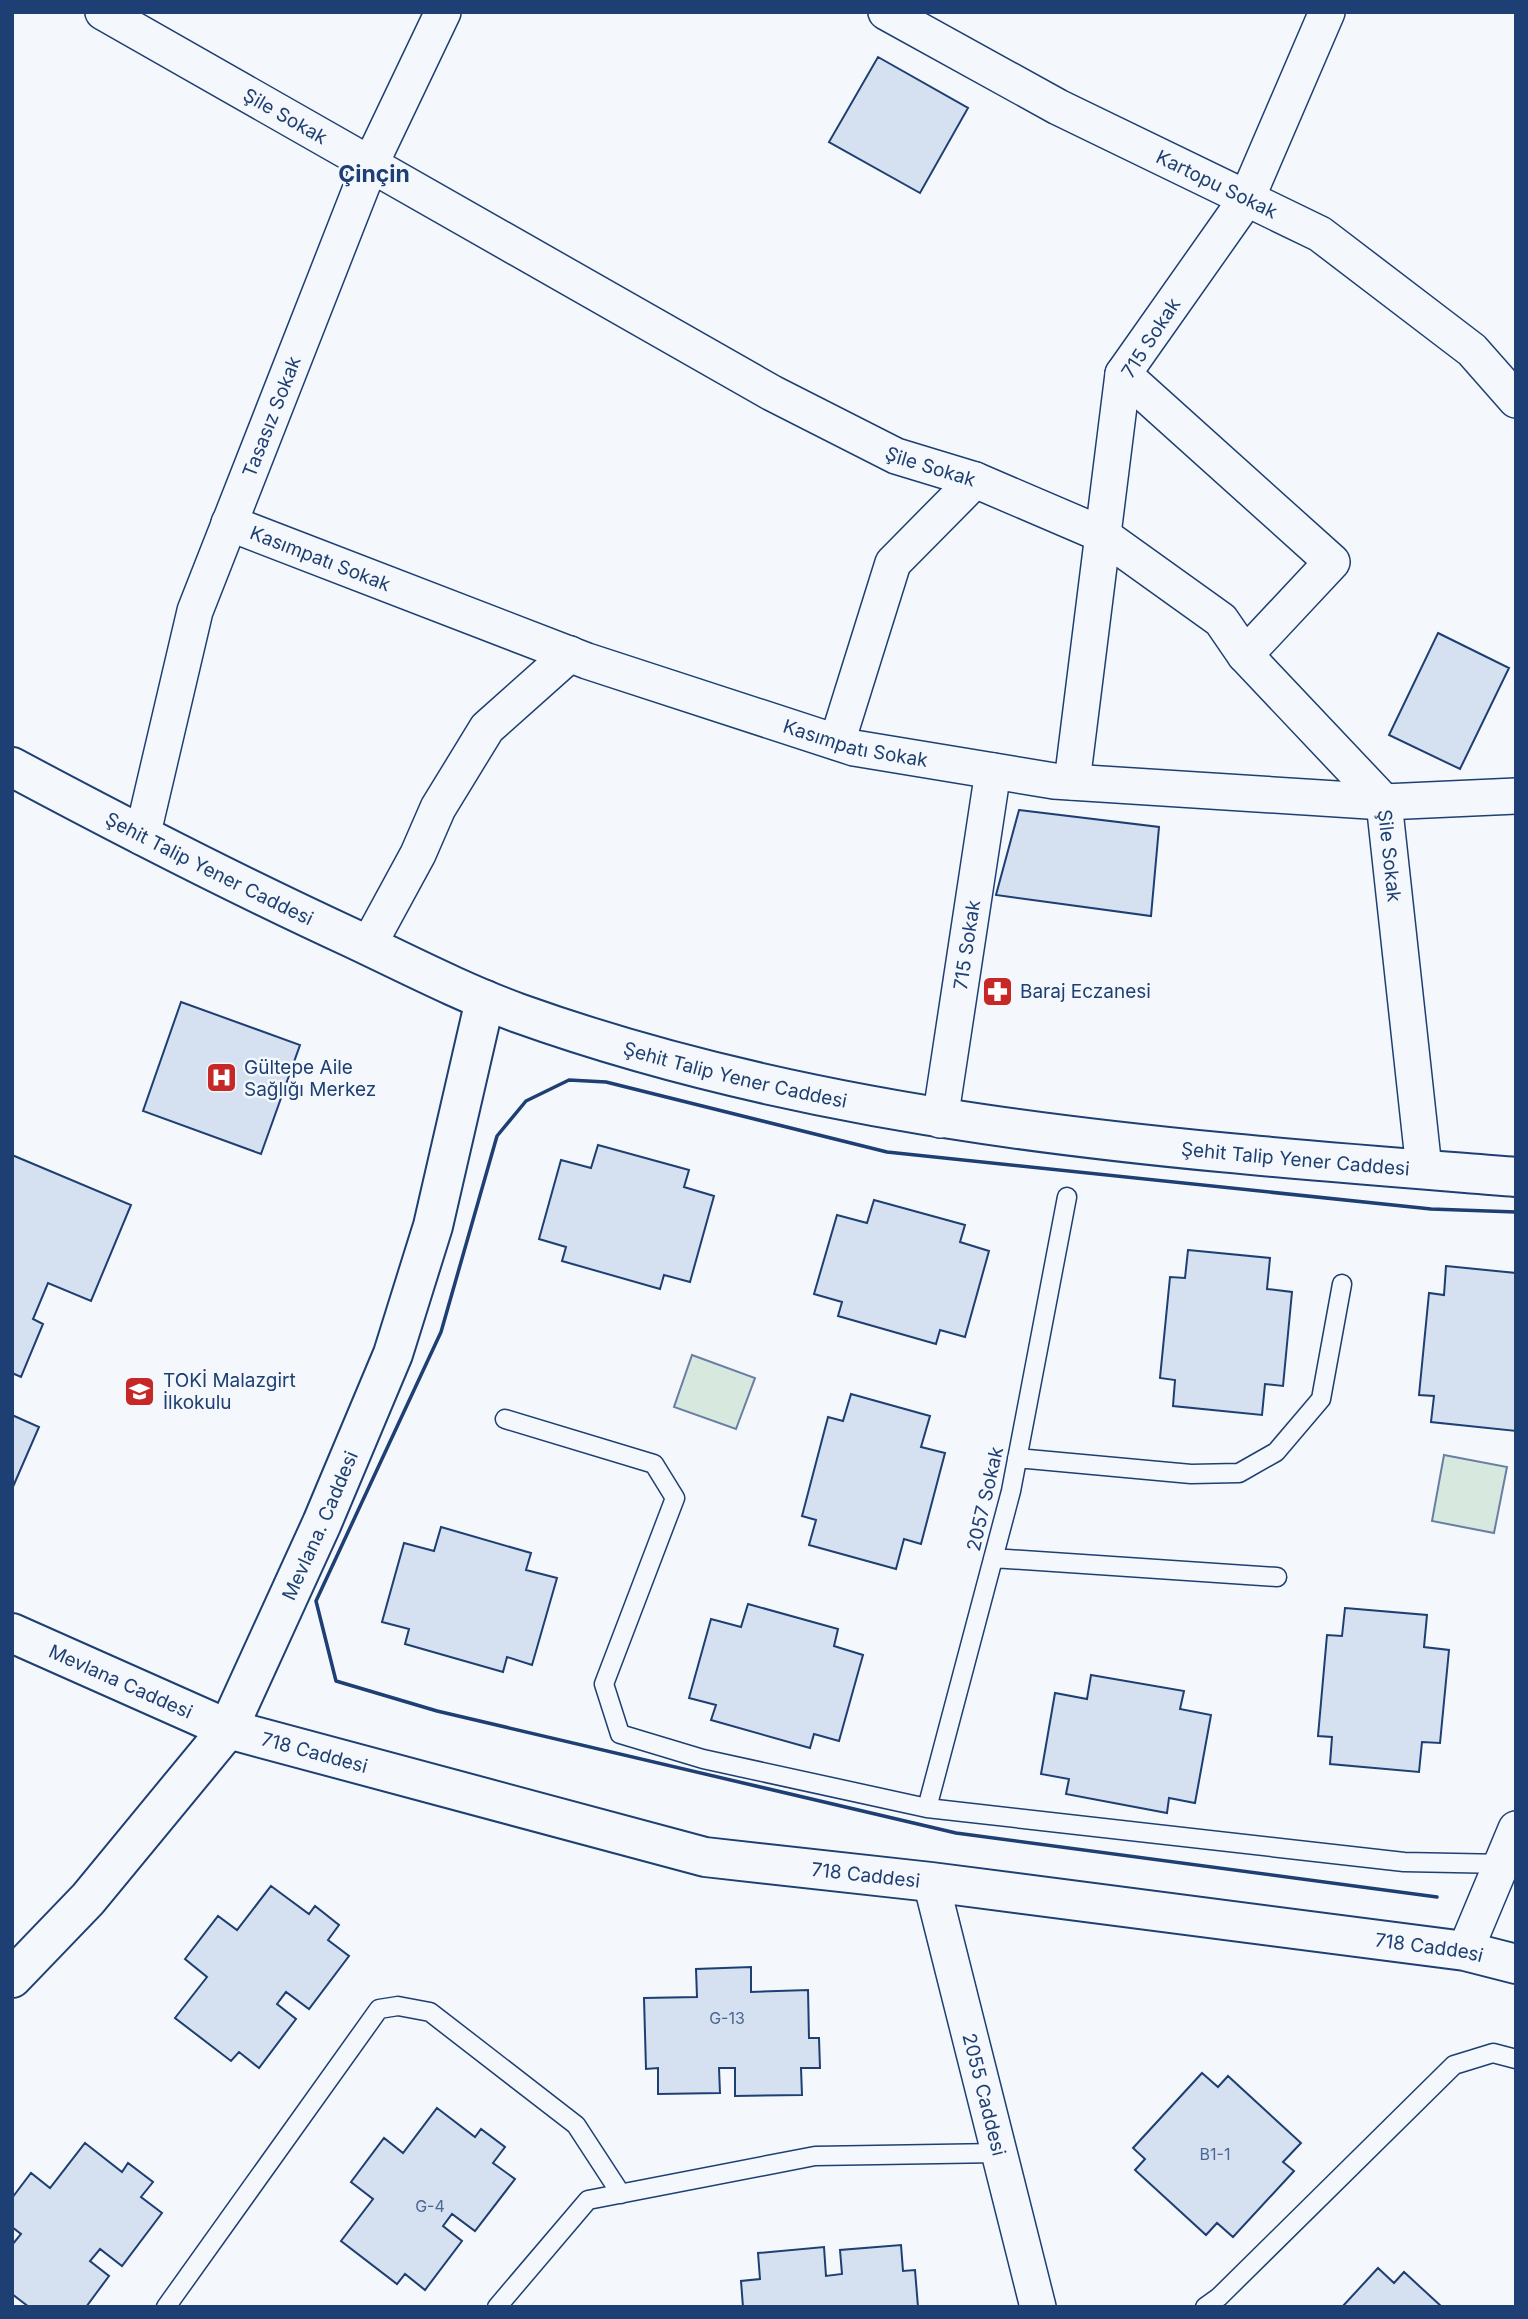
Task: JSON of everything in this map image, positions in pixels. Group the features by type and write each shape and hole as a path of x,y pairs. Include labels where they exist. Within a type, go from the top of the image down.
{"street":[{"name":"Şile Sokak","path":"103,12 784,399 896,456 975,480 1101,534 1222,620 1245,654 1384,802 1424,1169"},
{"name":"Tasasız Sokak","path":"142,837 195,611 370,165 443,12"},
{"name":"Kartopu Sokak","path":"886,12 1058,107 1320,234 1472,350 1516,400"},
{"name":"715 Sokak","path":"1072,782 1123,374 1247,198 1327,12"},
{"path":"1123,374 1332,562 1245,654"},
{"path":"836,742 893,563 975,480"},
{"name":"Kasımpatı Sokak","path":"229,523 570,654 836,742 993,771 1072,782 1384,802 1516,796"},
{"path":"368,946 418,854 438,808 487,728 570,654"},
{"name":"Şehit Talip Yener Caddesi","path":"12,767 142,837 485,1000 599,1039 785,1090 940,1120 1084,1138 1516,1177"},
{"name":"715 Sokak","path":"940,1120 993,771"},
{"name":"Mevlana. Caddesi","path":"12,1978 88,1899 228,1730 322,1523 393,1354 433,1226 485,1000"},
{"name":"Mevlana Caddesi","path":"12,1633 228,1730"},
{"name":"718 Caddesi","path":"228,1730 705,1857 931,1882 1465,1951 1516,1964"},
{"path":"1465,1951 1509,1865 1516,1829"},
{"name":"2055 Caddesi","path":"931,1882 1038,2307"}],"lane":[{"name":"2057 Sokak","path":"927,1808 1017,1458 1068,1197"},
{"path":"1017,1458 1191,1474 1239,1473 1276,1452 1321,1399 1342,1284"},
{"path":"505,1419 654,1464 675,1498 604,1684 620,1734 703,1759 927,1808 1404,1862 1509,1865"},
{"path":"993,1558 1276,1577"},
{"path":"166,2307 379,2009 398,2006 430,2012 576,2125 621,2194"},
{"path":"1205,2307 1219,2297 1454,2065 1493,2053 1516,2059"},
{"path":"497,2307 588,2200 816,2156 999,2153"}],"shaded area":[{"path":"692,1355 755,1378 736,1429 674,1407"},
{"path":"1444,1455 1507,1467 1494,1533 1432,1521"}],"building":[{"path":"878,57 968,108 920,193 829,142"},
{"path":"1438,633 1509,668 1460,769 1389,735"},
{"path":"1019,810 1159,827 1151,916 996,895"},
{"name":"Gültepe Aile Sağlığı Merkez","path":"181,1002 300,1045 261,1154 143,1111"},
{"path":"598,1145 689,1170 684,1187 714,1196 690,1282 664,1275 660,1289 562,1261 566,1247 539,1239 561,1160 591,1168"},
{"path":"12,1155 131,1205 91,1301 48,1283 33,1319 43,1324 21,1377 12,1373"},
{"path":"874,1200 965,1225 960,1242 989,1251 965,1337 940,1330 936,1344 838,1316 842,1302 814,1294 837,1215 867,1223"},
{"path":"1188,1250 1270,1258 1267,1289 1292,1292 1283,1386 1265,1384 1262,1415 1173,1406 1175,1380 1160,1378 1170,1277 1185,1278"},
{"path":"1446,1266 1516,1273 1516,1431 1431,1422 1434,1396 1419,1395 1429,1293 1444,1295"},
{"path":"851,1394 930,1416 921,1447 945,1453 921,1544 904,1539 896,1569 809,1545 816,1520 802,1516 828,1417 843,1421"},
{"path":"12,1415 39,1427 12,1489"},
{"path":"441,1527 531,1553 526,1570 557,1578 532,1665 507,1657 503,1672 405,1644 409,1629 382,1622 404,1543 434,1551"},
{"path":"748,1604 838,1629 834,1646 863,1655 839,1741 814,1734 810,1748 711,1720 716,1705 689,1698 711,1619 741,1627"},
{"path":"1345,1608 1427,1615 1424,1647 1449,1650 1440,1743 1422,1742 1419,1772 1330,1764 1332,1737 1318,1736 1327,1635 1342,1636"},
{"path":"1091,1675 1184,1691 1180,1709 1211,1715 1195,1803 1169,1798 1167,1813 1066,1794 1069,1779 1041,1774 1055,1693 1087,1699"},
{"path":"271,1886 309,1914 315,1906 339,1925 328,1940 349,1956 309,2009 286,1992 277,2004 296,2019 259,2068 239,2052 231,2061 175,2018 207,1977 185,1959 218,1916 237,1930"},
{"path":"751,1967 751,1992 808,1990 809,2038 819,2038 820,2068 801,2068 802,2095 735,2096 735,2068 719,2068 720,2093 658,2094 658,2068 646,2069 644,1998 697,1997 696,1969"},
{"path":"1202,2073 1218,2087 1228,2076 1301,2143 1283,2162 1294,2171 1233,2237 1217,2223 1206,2235 1135,2170 1145,2159 1133,2148"},
{"path":"437,2108 475,2137 481,2129 505,2147 493,2163 515,2179 475,2231 452,2214 443,2226 462,2241 425,2290 405,2274 397,2284 341,2241 373,2199 351,2182 384,2138 403,2153"},
{"path":"85,2143 122,2172 128,2163 153,2182 141,2197 162,2213 122,2266 100,2249 90,2261 109,2276 86,2307 29,2307 12,2294 12,2245 21,2234 12,2227 12,2198 31,2173 50,2188"},
{"path":"901,2245 903,2271 915,2270 918,2307 743,2307 741,2281 760,2279 758,2253 824,2247 826,2276 842,2274 840,2250"},
{"path":"1378,2268 1394,2283 1404,2272 1442,2307 1342,2307"}],"wall":[{"path":"1437,1897 956,1833 437,1711 336,1681 316,1601 441,1332 497,1136 526,1101 569,1080 606,1082 887,1152 1431,1209 1516,1212"}],"place":[{"name":"Baraj Eczanesi","path":"997,991"},
{"name":"Gültepe Aile Sağlığı Merkez","path":"221,1078"},
{"name":"TOKİ Malazgirt İlkokulu","path":"140,1391"}],"district":[{"name":"Çinçin","path":"374,174"}]}
